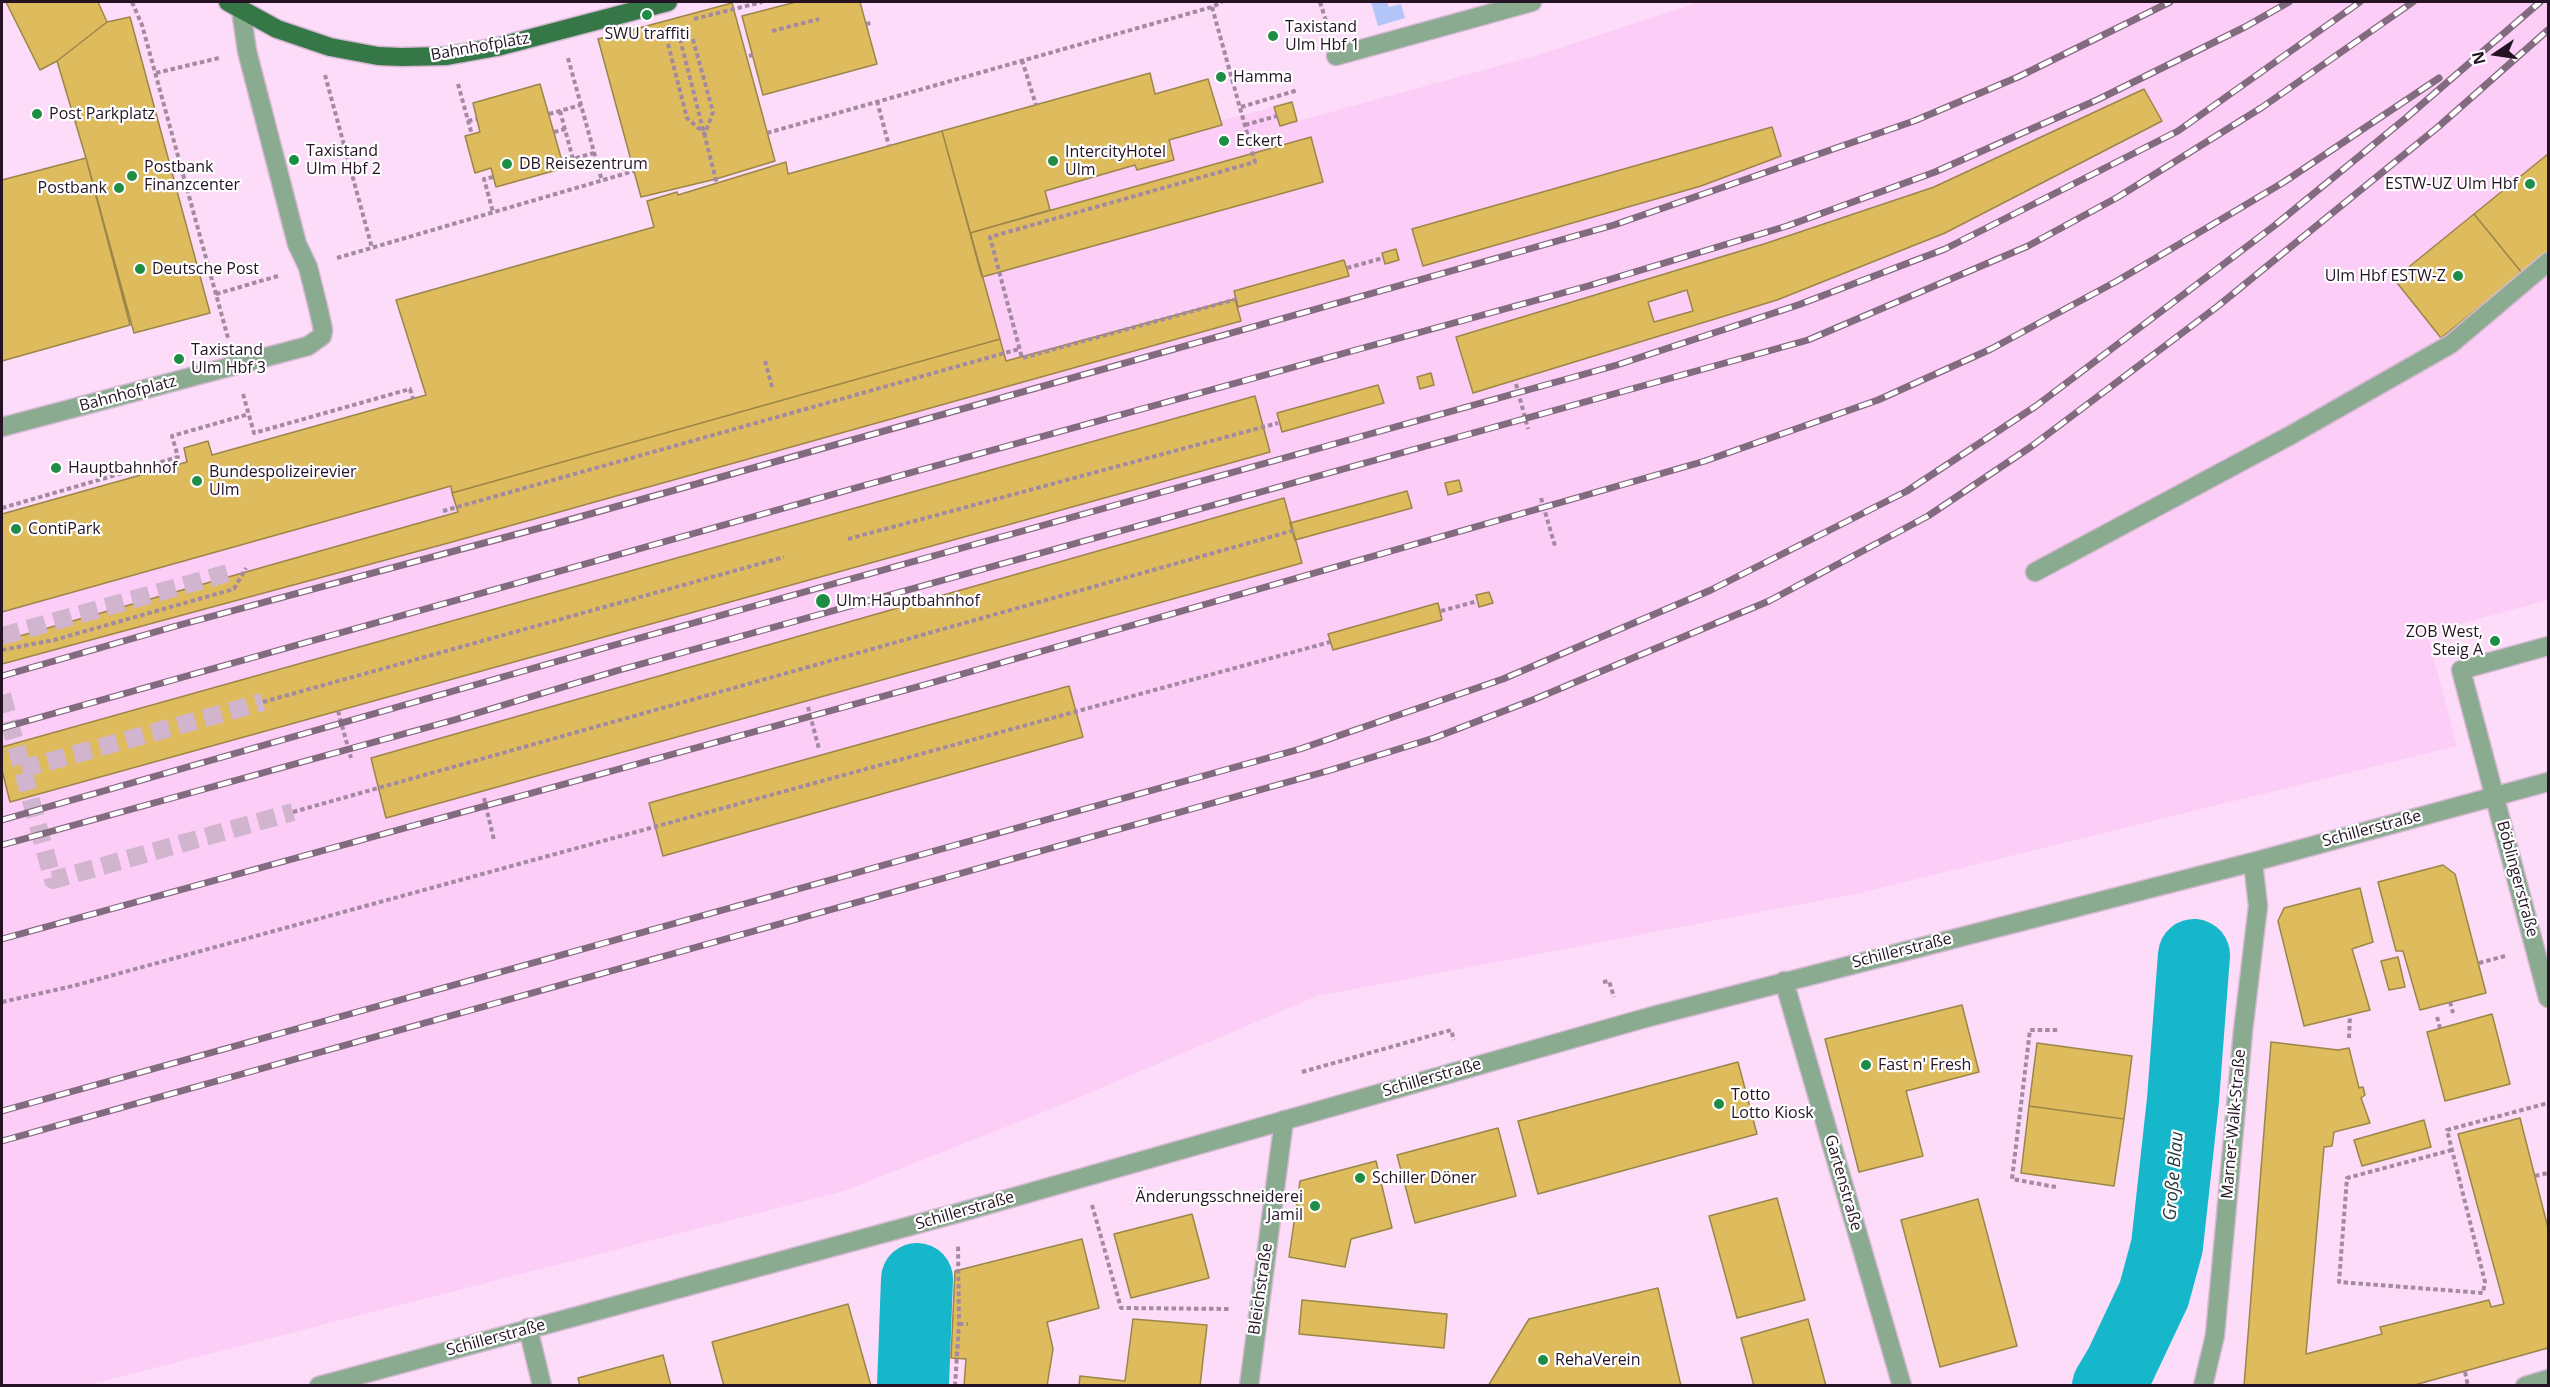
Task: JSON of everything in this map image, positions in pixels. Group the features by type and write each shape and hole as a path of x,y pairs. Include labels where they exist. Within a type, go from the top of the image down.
{"main road":[{"name":"Bahnhofplatz","path":"242,10 299,37 342,50 378,56 424,57 447,56 522,42 668,2"}],"street":[{"path":"1336,56 1532,2"},
{"name":"Bahnhofplatz","path":"242,10 247,51 297,244 308,267"},
{"name":"Bahnhofplatz","path":"2,428 308,346 322,336 322,324 308,267 305,242 255,51 254,35 242,10"},
{"path":"2035,572 2291,435 2451,344 2548,262"},
{"name":"Böblingerstraße","path":"2548,646 2461,670 2548,998"},
{"name":"Schillerstraße","path":"319,1386 958,1213 1784,981 2253,862 2548,782"},
{"name":"Marner-Walk-Straße","path":"2203,1386 2215,1335 2243,1031 2258,906 2253,862"},
{"name":"Gartenstraße","path":"1784,981 1902,1386"},
{"name":"Bleichstraße","path":"1249,1386 1284,1120"},
{"path":"528,1329 542,1386"},
{"path":"2525,1386 2548,1379"}],"path":[{"path":"132,2 142,25 156,73 254,433 410,389 413,399"},
{"path":"767,133 1212,7 1222,2"},
{"path":"1212,7 1241,107 1254,162 990,237 1022,358 1237,299"},
{"path":"772,32 819,19"},
{"path":"692,36 713,112 705,134"},
{"path":"680,39 717,184"},
{"path":"668,44 687,118 705,134"},
{"path":"156,73 247,51"},
{"path":"566,51 602,181"},
{"path":"1023,60 1036,105"},
{"path":"324,72 372,248"},
{"path":"455,73 472,135"},
{"path":"1241,107 1298,90"},
{"path":"877,101 889,146"},
{"path":"549,114 581,105"},
{"path":"560,111 573,159 594,153"},
{"path":"1245,125 1276,116"},
{"path":"468,121 477,119"},
{"path":"554,132 565,129"},
{"path":"216,294 634,171"},
{"path":"493,177 484,179 493,212"},
{"path":"1347,268 1383,258"},
{"path":"443,511 1019,349"},
{"path":"765,361 772,387"},
{"path":"1516,384 1528,429"},
{"path":"2,508 178,457 172,436 249,414"},
{"path":"848,539 1278,423"},
{"path":"1541,498 1555,546"},
{"path":"293,812 1295,530"},
{"path":"263,702 784,557"},
{"path":"2,650 54,640 234,589 246,568"},
{"path":"1441,611 1478,601"},
{"path":"2,1002 73,986 1329,642"},
{"path":"808,707 819,749"},
{"path":"338,711 351,758"},
{"path":"484,798 494,840"},
{"path":"2479,963 2499,957"},
{"path":"2450,1002 2453,1013"},
{"path":"2349,1038 2350,1016"},
{"path":"2437,1017 2440,1028"},
{"path":"1302,1072 1451,1030 1461,1070"},
{"path":"2056,1187 2012,1179 2030,1030 2060,1030"},
{"path":"2452,1150 2347,1178 2339,1282 2483,1293 2485,1282 2452,1150 2447,1130 2548,1103"},
{"path":"2535,1176 2548,1173"},
{"path":"1084,1178 1121,1308 1258,1309"},
{"path":"955,1386 959,1324 958,1213"},
{"path":"959,1324 968,1324"},
{"path":"2464,1372 2468,1386"}],"shaded area":[{"path":"1371,2 1387,2 1389,7 1401,4 1405,18 1378,26"},
{"path":"1700,2 2548,2 2548,600 2427,633 2457,746 1860,893 1317,996 1056,1107 844,1191 88,1385 2,1386 2,514 187,462 184,448 208,441 213,455 425,395 396,300 654,227 647,201 677,192 678,195 786,162 789,174 970,233 1050,210 1045,191 1135,165 1137,170 1174,160 1169,140 1222,126 1220,121 1274,107 1280,126 1535,56"}],"building":[{"path":"6,2 98,2 107,22 57,61 40,70"},
{"path":"796,2 860,2 877,64 763,95 742,16"},
{"path":"732,3 775,161 716,179 641,197 598,39"},
{"name":"Postbank Finanzcenter","path":"130,17 210,313 134,333 57,61 107,22"},
{"path":"1150,73 1155,94 1208,79 1222,125 1169,140 1174,160 1137,170 1135,165 1045,191 1050,210 970,233 942,131"},
{"path":"540,84 564,168 496,187 491,168 475,173 465,136 480,132 473,103"},
{"path":"2144,89 2162,121 1945,233 1777,300 1473,393 1456,337 1767,243 1934,187"},
{"path":"1292,102 1297,121 1280,126 1274,107"},
{"path":"1772,127 1781,156 1701,186 1423,266 1412,229"},
{"path":"942,131 1000,339 452,493 451,486 2,612 2,514 187,462 184,448 208,441 212,455 426,395 396,300 654,227 647,201 677,192 678,195 786,162 788,174"},
{"path":"1311,137 1323,182 982,277 970,233"},
{"name":"ESTW-UZ Ulm Hbf","path":"2548,154 2548,252 2522,273 2474,214"},
{"path":"86,158 130,325 2,361 2,180"},
{"name":"Ulm Hbf ESTW-Z","path":"2474,214 2522,273 2441,338 2394,279"},
{"path":"1396,249 1399,260 1385,264 1382,253"},
{"path":"1344,260 1349,276 1238,307 1234,291"},
{"path":"1687,290 1693,311 1654,322 1648,302"},
{"path":"1235,299 1241,321 452,542 2,664 2,641 458,512 452,493 1000,339 1006,361"},
{"path":"1431,373 1434,385 1420,389 1417,377"},
{"path":"1378,385 1384,403 1282,432 1277,413"},
{"path":"1255,396 1270,452 10,802 2,770 2,747"},
{"path":"1459,480 1462,491 1448,495 1445,483"},
{"path":"1407,491 1412,508 1295,540 1290,523"},
{"path":"1284,498 1302,563 386,818 371,758"},
{"path":"1489,592 1493,603 1479,607 1476,595"},
{"path":"1438,603 1442,620 1333,650 1328,634"},
{"path":"1069,686 1083,737 663,856 649,803"},
{"path":"2443,865 2455,874 2486,993 2420,1010 2403,951 2396,951 2378,882"},
{"path":"2360,888 2373,942 2352,949 2370,1010 2304,1026 2278,921 2284,908"},
{"path":"2398,957 2405,987 2389,990 2381,961"},
{"path":"1962,1005 1979,1072 1906,1091 1923,1156 1859,1172 1825,1039"},
{"path":"2492,1014 2510,1084 2445,1101 2427,1032"},
{"path":"2271,1042 2338,1050 2349,1048 2359,1088 2363,1087 2365,1095 2361,1098 2370,1123 2334,1132 2332,1146 2324,1147 2306,1354 2382,1334 2380,1327 2489,1300 2491,1307 2504,1304 2458,1134 2520,1118 2548,1228 2548,1348 2411,1386 2244,1386"},
{"path":"2037,1043 2132,1056 2124,1119 2029,1106"},
{"path":"1738,1062 1757,1134 1538,1194 1518,1121"},
{"path":"2029,1106 2124,1119 2114,1186 2021,1173"},
{"path":"2424,1120 2431,1147 2362,1166 2354,1140"},
{"path":"1498,1128 1516,1196 1415,1223 1397,1155"},
{"path":"1376,1161 1392,1228 1351,1239 1345,1267 1289,1257 1300,1181"},
{"path":"1777,1198 1805,1300 1737,1318 1709,1216"},
{"path":"1978,1199 2017,1346 1940,1367 1901,1220"},
{"path":"1192,1214 1209,1278 1131,1298 1114,1234"},
{"path":"1082,1239 1099,1308 1047,1322 1053,1349 1047,1386 964,1386 966,1359 951,1358 955,1271"},
{"path":"1658,1288 1681,1386 1488,1386 1529,1319"},
{"path":"1302,1300 1447,1314 1444,1348 1299,1334"},
{"path":"848,1304 871,1386 724,1386 712,1342"},
{"path":"1133,1319 1207,1325 1200,1386 1079,1386 1080,1376 1125,1381"},
{"path":"1808,1319 1826,1386 1754,1386 1741,1338"},
{"path":"663,1355 671,1386 580,1386 578,1378"}],"waterway":[{"name":"Große Blau","path":"2108,1386 2154,1294 2167,1246 2183,1100 2194,955"},
{"path":"913,1386 917,1279"}],"tunnel":[{"path":"2,636 228,573"},
{"path":"2,695 53,880 293,812"},
{"path":"22,769 263,702"}],"railway":[{"path":"2,676 176,626 551,525 1614,225 1914,121 2018,77 2170,2"},
{"path":"2,728 866,485 1588,286 1787,226 1935,172 2097,100 2245,27 2289,2"},
{"path":"2,820 611,646 1617,365 1798,305 1945,249 2178,131 2360,2"},
{"path":"2,845 454,720 616,671 1808,340 2028,246 2118,197 2261,108 2413,2"},
{"path":"2,1111 1300,749 1503,679 1711,590 1907,491 2036,406 2274,226 2406,118 2540,2"},
{"path":"2,1141 1331,770 1434,738 1535,699 1769,601 1928,516 2032,446 2218,306 2438,127 2548,30"},
{"path":"2,939 924,685 1705,461 1878,400 1991,349 2117,281 2284,182 2439,78"}],"place":[{"name":"SWU traffiti","path":"647,15"},
{"name":"Taxistand Ulm Hbf 1","path":"1273,36"},
{"name":"Hamma","path":"1221,77"},
{"name":"Post Parkplatz","path":"37,114"},
{"name":"Eckert","path":"1224,141"},
{"name":"Taxistand Ulm Hbf 2","path":"294,160"},
{"name":"IntercityHotel Ulm","path":"1053,161"},
{"name":"DB Reisezentrum","path":"507,164"},
{"name":"Postbank Finanzcenter","path":"132,176"},
{"name":"ESTW-UZ Ulm Hbf","path":"2530,184"},
{"name":"Postbank","path":"119,188"},
{"name":"Deutsche Post","path":"140,269"},
{"name":"Ulm Hbf ESTW-Z","path":"2458,276"},
{"name":"Taxistand Ulm Hbf 3","path":"179,359"},
{"name":"Hauptbahnhof","path":"56,468"},
{"name":"Bundespolizeirevier Ulm","path":"197,481"},
{"name":"ContiPark","path":"16,529"},
{"name":"Ulm Hauptbahnhof","path":"823,601"},
{"name":"ZOB West, Steig A","path":"2495,641"},
{"name":"Fast n' Fresh","path":"1866,1065"},
{"name":"Totto Lotto Kiosk","path":"1719,1104"},
{"name":"Schiller Döner","path":"1360,1178"},
{"name":"Änderungsschneiderei Jamil","path":"1315,1206"},
{"name":"RehaVerein","path":"1543,1360"}]}
